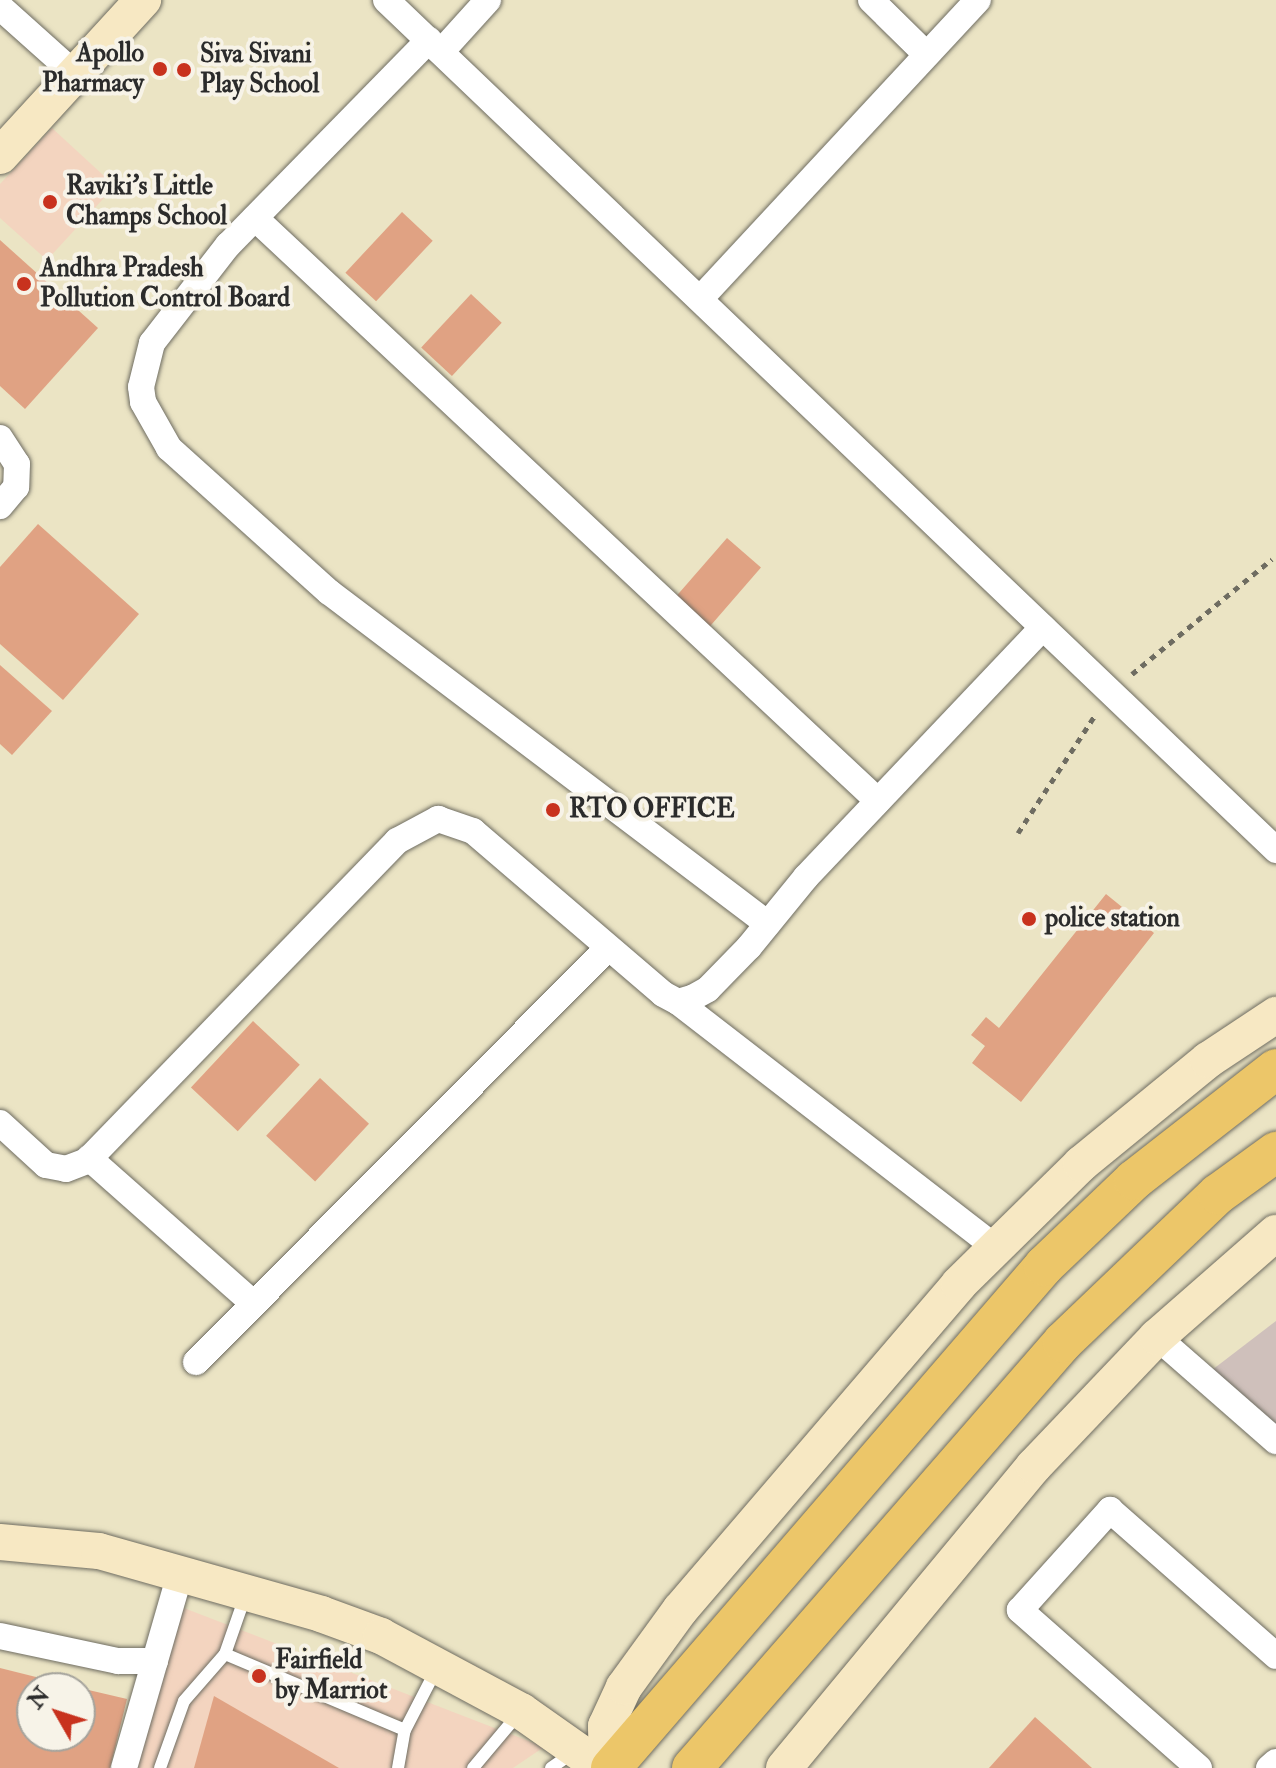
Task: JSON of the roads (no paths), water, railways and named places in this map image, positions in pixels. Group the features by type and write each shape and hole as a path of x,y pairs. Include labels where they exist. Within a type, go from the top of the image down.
{"main road":[{"path":"600,1763 1044,1266 1134,1180 1276,1069"},
{"path":"692,1768 1063,1342 1218,1194 1276,1152"}],"street":[{"path":"0,156 143,0"},
{"path":"386,0 1276,850"},
{"path":"488,0 435,46 255,218 152,343 143,402 169,448 329,592 768,924"},
{"path":"871,0 927,55"},
{"path":"700,299 978,0"},
{"path":"0,7 75,74"},
{"path":"255,218 878,801"},
{"path":"0,438 17,464 16,487 0,506"},
{"path":"678,1002 708,989 878,801 1043,627"},
{"path":"0,1123 46,1165 66,1169 89,1158 397,841 424,823 456,821 473,831 606,950 994,1246"},
{"path":"196,1362 606,950"},
{"path":"0,1542 99,1551 381,1636 521,1711 600,1763 606,1726 614,1703 680,1610 994,1246 1170,1090 1276,1015"},
{"path":"89,1158 253,1303"},
{"path":"784,1768 1034,1466 1157,1337 1276,1233"},
{"path":"1157,1337 1276,1441"},
{"path":"1199,1768 1020,1610 1110,1510 1276,1656"},
{"path":"124,1768 180,1574"},
{"path":"0,1636 118,1661 155,1661"},
{"path":"1269,1768 1276,1762"}],"lane":[{"path":"160,1768 184,1701 225,1654 246,1593"},
{"path":"225,1654 405,1730"},
{"path":"398,1768 405,1730 438,1667"},
{"path":"473,1768 521,1711"},
{"path":"551,1768 600,1763"}],"place":[{"name":"Apollo Pharmacy","path":"160,69"},
{"name":"Siva Sivani Play School","path":"184,70"},
{"name":"Raviki's Little Champs School","path":"50,202"},
{"name":"Andhra Pradesh Pollution Control Board","path":"24,284"},
{"name":"RTO OFFICE","path":"553,810"},
{"name":"police station","path":"1029,919"},
{"name":"Fairfield by Marriot","path":"259,1676"}]}
